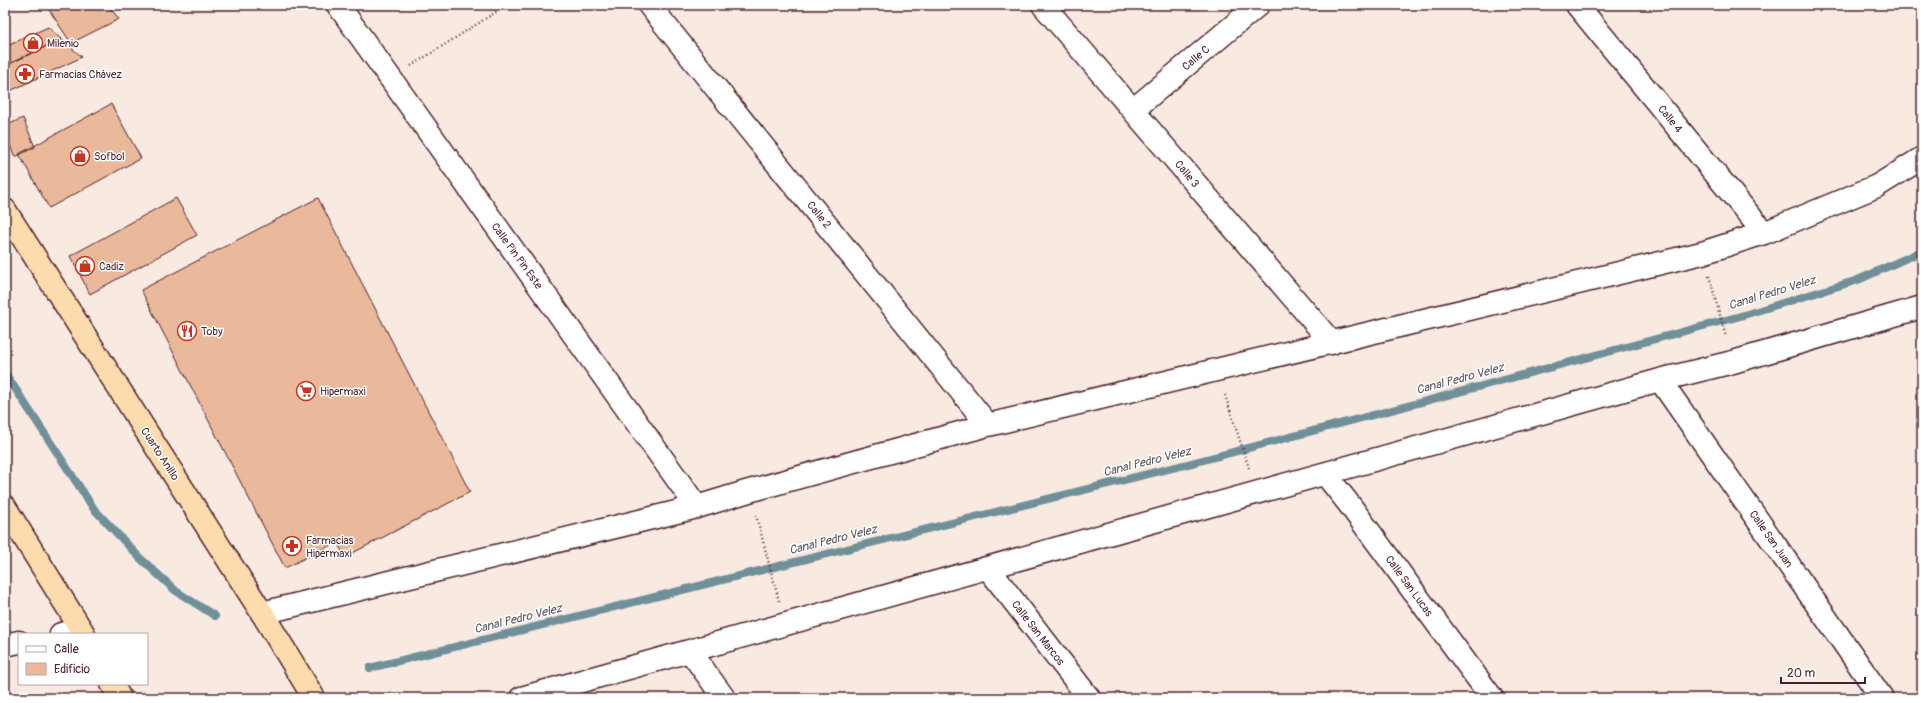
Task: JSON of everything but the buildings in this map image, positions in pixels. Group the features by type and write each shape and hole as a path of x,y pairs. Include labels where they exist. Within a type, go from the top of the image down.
{"highway":[{"name":"Cuarto Anillo","path":"5,210 262,613 314,698"},
{"path":"5,507 75,633"},
{"path":"113,685 120,698"}],"street":[{"name":"Calle Pin Pin Este","path":"338,5 697,507"},
{"name":"Calle 2","path":"649,5 988,425"},
{"name":"Calle 3","path":"1044,5 1332,343"},
{"name":"Calle C","path":"1133,110 1258,5"},
{"name":"Calle 4","path":"1577,5 1764,232"},
{"path":"262,613 697,507 749,491 988,425 1702,253 1764,232 1877,186 1922,158"},
{"path":"521,698 1326,475 1660,380 1733,362 1922,307"},
{"name":"Calle San Juan","path":"1660,380 1882,698"},
{"name":"Calle San Lucas","path":"1326,475 1492,698"},
{"name":"Calle San Marcos","path":"988,568 1089,698"},
{"path":"5,645 18,642"},
{"path":"690,651 724,698"}],"path":[{"path":"390,79 507,5"},
{"path":"1707,268 1726,340"},
{"path":"1227,399 1251,473"},
{"path":"755,513 778,599"}],"waterway":[{"name":"Canal Pedro Velez","path":"370,668 1188,464 1437,398 1737,317 1858,280 1922,251"},
{"path":"5,373 94,509 140,558 176,591 215,616"}],"place":[{"name":"Milenio","path":"33,43"},
{"name":"Farmacias Chávez","path":"25,74"},
{"name":"Sofbol","path":"80,156"},
{"name":"Cadiz","path":"85,266"},
{"name":"Toby","path":"187,331"},
{"name":"Hipermaxi","path":"306,391"},
{"name":"Farmacias Hipermaxi","path":"292,546"}]}
